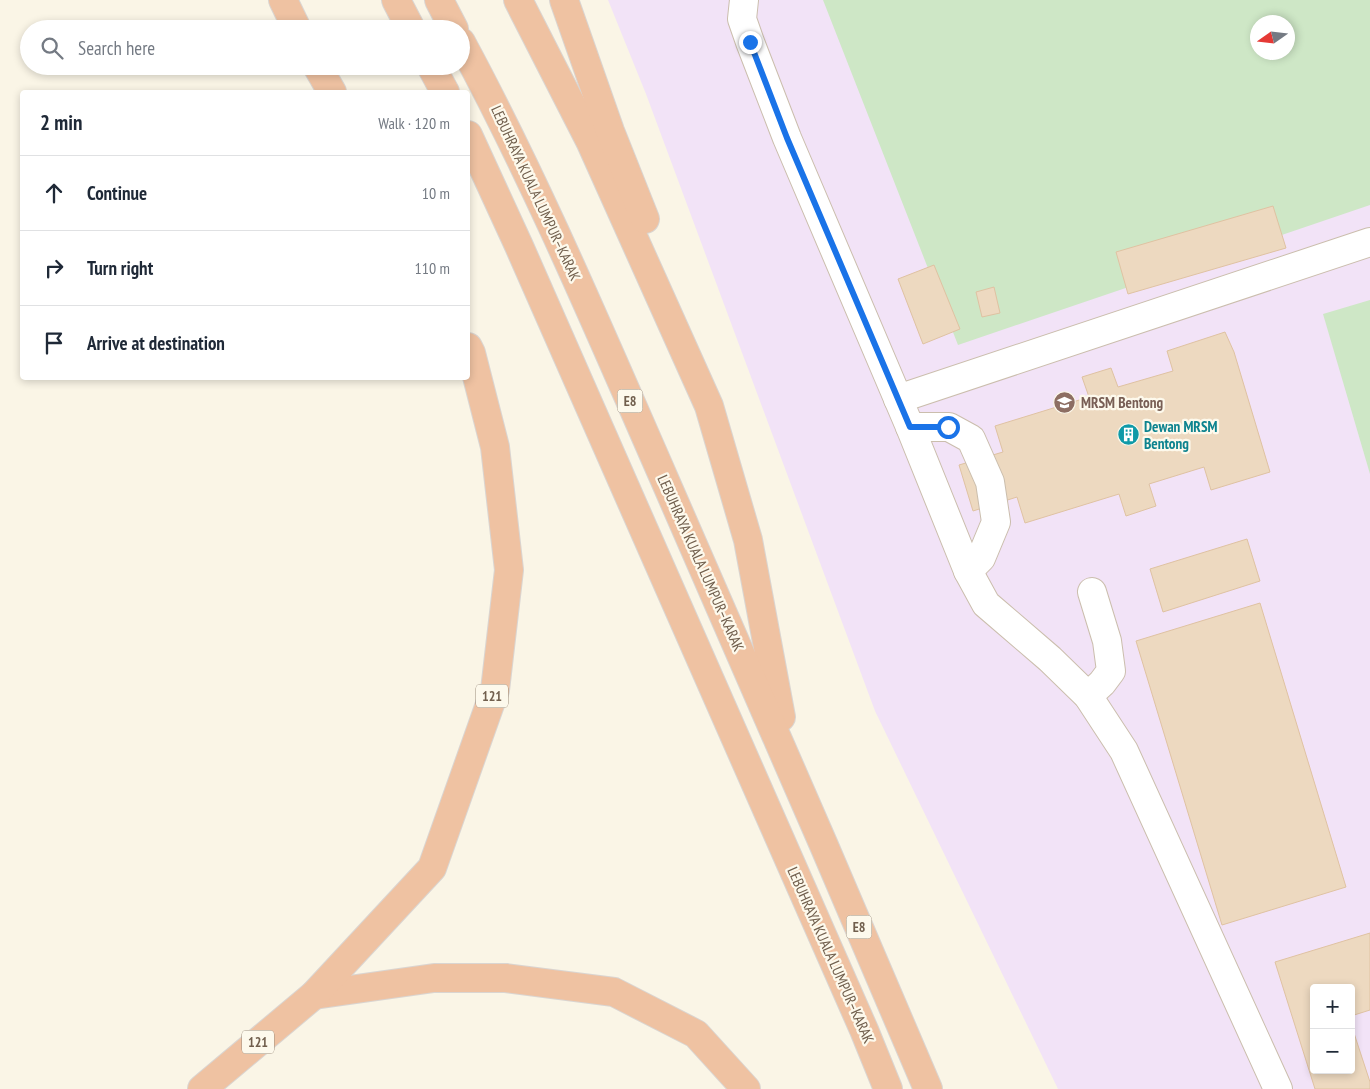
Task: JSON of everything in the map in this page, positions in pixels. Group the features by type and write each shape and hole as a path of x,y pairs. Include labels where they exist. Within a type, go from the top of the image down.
{"highway":[{"path":"283,0 293,20"},
{"path":"396,0 406,20"},
{"path":"439,0 449,20"},
{"path":"518,0 592,143 709,406"},
{"path":"564,0 610,131 692,338 709,406 748,540 790,765"},
{"name":"LEBUHRAYA KUALA LUMPUR–KARAK","path":"470,58 496,106 555,230 790,765 928,1089"},
{"path":"322,75 331,90"},
{"path":"436,75 444,90"},
{"name":"LEBUHRAYA KUALA LUMPUR–KARAK","path":"470,139 520,246 864,1030 888,1089"},
{"name":"121","path":"202,1089 314,995 432,868 495,690 509,570 495,447 470,351"},
{"path":"314,995 443,978 506,978 614,992 696,1034 746,1089"}],"street":[{"path":"744,0 742,18 787,138 910,427 968,572 986,604 1050,659 1088,696 1124,751 1278,1089"},
{"path":"898,399 1370,242"},
{"path":"910,427 948,427 971,439 990,482 996,522 981,558 968,572"},
{"path":"1088,696 1102,683 1111,671 1107,641 1092,592"}],"shaded area":[{"name":"MRSM Bentong","path":"608,0 1370,0 1370,1089 1058,1089 875,711 646,94"}],"green space":[{"path":"823,0 1370,0 1370,205 958,345"},
{"path":"1370,300 1370,474 1323,314"}],"building":[{"path":"1273,206 1286,248 1128,294 1116,252"},
{"path":"934,265 960,329 923,344 898,279"},
{"path":"994,287 1000,313 982,317 976,292"},
{"name":"Dewan MRSM Bentong","path":"1225,332 1234,352 1270,472 1211,490 1204,467 1149,484 1156,506 1126,516 1119,494 1025,523 1017,497 973,511 959,465 1003,452 995,426 1089,397 1082,377 1111,368 1118,387 1173,371 1167,351"},
{"path":"1247,539 1260,581 1163,612 1150,569"},
{"path":"1260,603 1346,887 1222,925 1136,641"},
{"path":"1370,933 1370,1010 1355,1015 1355,984 1310,984 1310,1073 1275,962"},
{"path":"1355,1036 1370,1082 1370,1089 1315,1089 1310,1074 1355,1074"}],"place":[{"name":"MRSM Bentong","path":"1065,402"},
{"name":"Dewan MRSM Bentong","path":"1128,435"}],"route":[{"path":"750,42 787,138 910,427 948,427"}]}
